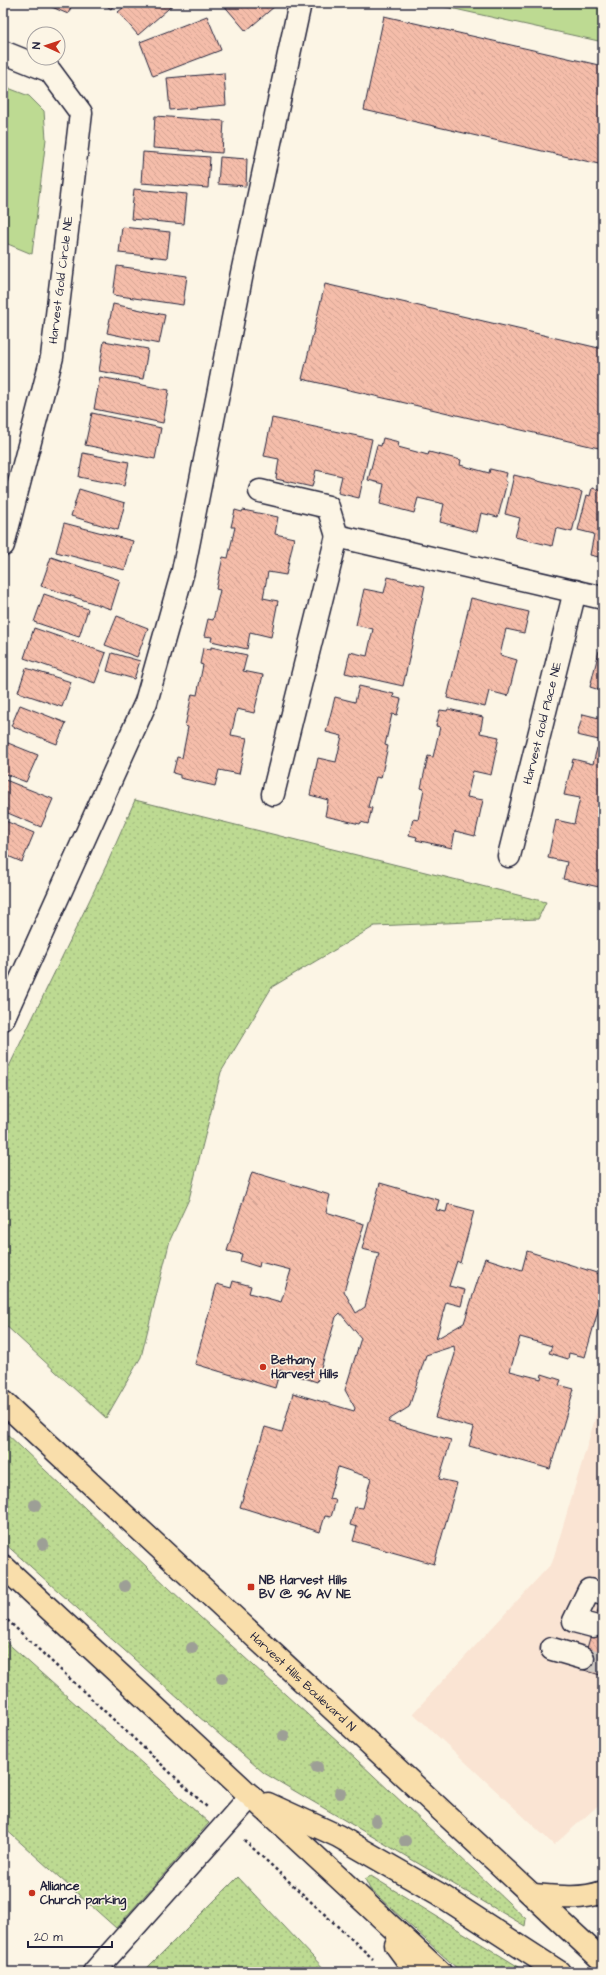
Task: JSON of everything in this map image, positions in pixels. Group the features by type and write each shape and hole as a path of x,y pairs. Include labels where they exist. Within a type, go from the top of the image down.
{"main road":[{"name":"Harvest Hills Boulevard N","path":"3,1402 534,1895 603,1961"},
{"path":"3,1566 440,1972"},
{"path":"251,1796 338,1836 439,1894 559,1972"},
{"path":"534,1895 570,1897 594,1895 603,1892"},
{"path":"364,1901 416,1972"}],"street":[{"path":"3,1019 146,702 183,571 242,273 300,3"},
{"name":"Harvest Gold Circle NE","path":"3,52 50,71 81,112 52,357 3,545"},
{"path":"260,491 328,507 337,536 273,794"},
{"path":"337,536 603,598"},
{"name":"Harvest Gold Place NE","path":"509,856 575,591"},
{"path":"593,1626 574,1621 589,1590 603,1594"},
{"path":"552,1649 584,1658"},
{"path":"94,1972 225,1823 251,1796"}],"path":[{"path":"3,1616 377,1963"}],"shaded area":[{"path":"603,1392 603,1801 554,1845 413,1713 552,1563"}],"green space":[{"path":"428,3 603,3 603,42"},
{"path":"3,86 29,96 44,111 46,139 32,254 3,242"},
{"path":"135,800 546,902 538,919 375,926 272,987 221,1072 189,1199 170,1240 141,1357 106,1418 3,1323 3,1079 107,864"},
{"path":"3,1430 189,1607 340,1744 526,1919 525,1926 264,1773 3,1542"},
{"path":"3,1639 209,1823 116,1928 3,1827"},
{"path":"371,1876 527,1972 461,1972 370,1889 365,1879"},
{"path":"238,1877 327,1972 143,1972"}],"building":[{"path":"45,3 73,3 68,14"},
{"path":"103,3 115,3 111,9"},
{"path":"129,3 175,3 138,35 118,12"},
{"path":"222,3 273,3 275,6 246,31"},
{"path":"207,16 221,50 153,76 140,42"},
{"path":"384,16 603,66 603,165 364,110"},
{"path":"224,73 226,105 170,110 167,78"},
{"path":"155,116 224,121 222,153 153,148"},
{"path":"143,152 210,157 208,188 141,183"},
{"path":"220,157 247,159 246,186 218,184"},
{"path":"134,189 187,194 184,224 131,219"},
{"path":"122,227 170,232 167,258 119,253"},
{"path":"117,266 187,276 183,305 113,295"},
{"path":"325,284 603,349 603,449 302,379"},
{"path":"113,304 165,315 159,344 107,333"},
{"path":"104,341 148,349 143,379 99,371"},
{"path":"100,377 169,390 163,423 94,409"},
{"path":"92,413 161,428 155,459 85,445"},
{"path":"272,418 372,439 359,498 338,493 342,476 316,470 312,487 276,479 279,459 264,456"},
{"path":"383,438 399,442 398,447 428,455 429,452 461,460 460,465 489,473 490,469 507,473 505,481 507,482 498,517 481,513 477,532 440,522 444,504 418,498 414,513 380,504 384,484 368,480 377,445 381,446"},
{"path":"83,453 129,462 124,486 79,477"},
{"path":"514,475 582,492 572,532 556,528 552,546 515,537 520,518 505,514"},
{"path":"592,488 603,491 603,558 590,555 594,534 578,530 587,495 590,496"},
{"path":"79,489 125,503 118,530 71,516"},
{"path":"235,510 242,512 243,510 278,517 275,534 294,538 286,575 268,572 263,598 278,601 271,637 250,632 247,649 211,641 212,637 204,636 208,619 213,620 220,590 216,589 223,557 228,558 235,527 231,527"},
{"path":"64,523 133,541 125,570 56,552"},
{"path":"51,557 120,580 111,609 41,586"},
{"path":"388,577 425,586 403,686 345,673 350,652 367,656 373,629 356,625 364,589 384,593"},
{"path":"44,594 88,609 79,637 34,622"},
{"path":"471,598 529,612 524,633 506,629 500,655 517,660 508,696 489,691 485,707 447,698"},
{"path":"117,616 148,628 137,657 105,645"},
{"path":"34,628 106,653 95,683 24,658"},
{"path":"211,647 247,655 243,671 263,675 254,713 237,709 231,735 247,738 239,774 219,770 215,786 180,778 180,775 173,773 177,757 182,758 188,727 185,726 192,694 197,695 203,665 200,664 203,648 211,649"},
{"path":"599,651 603,652 603,691 590,687"},
{"path":"112,653 140,661 134,679 107,671"},
{"path":"26,668 71,682 62,707 18,692"},
{"path":"359,686 394,694 393,697 401,699 397,715 392,714 385,745 388,746 381,778 376,777 368,807 372,808 368,824 361,822 360,824 325,816 328,800 310,795 318,758 336,762 342,736 326,732 335,697 355,702"},
{"path":"603,704 603,741 577,735 583,714 599,718"},
{"path":"20,705 66,723 57,744 11,726"},
{"path":"448,709 483,717 480,733 499,737 491,775 473,771 467,797 483,800 475,836 455,831 452,848 416,840 417,837 409,835 413,819 418,820 424,789 421,788 428,756 433,757 440,727 436,726 440,710 447,711"},
{"path":"3,741 38,755 26,782 3,773"},
{"path":"597,748 603,749 603,885 599,885 599,887 563,879 567,862 548,858 556,820 574,824 580,798 564,795 573,759 593,764"},
{"path":"3,779 53,799 41,827 3,811"},
{"path":"3,820 34,833 22,862 3,854"},
{"name":"Bethany Harvest Hills","path":"252,1172 330,1195 326,1212 364,1224 344,1291 356,1313 365,1307 379,1253 362,1249 380,1183 439,1200 436,1210 446,1212 448,1204 474,1211 460,1263 457,1261 449,1286 465,1290 461,1306 446,1302 436,1339 464,1323 485,1258 522,1270 527,1251 603,1275 603,1293 585,1357 569,1353 568,1359 549,1353 552,1346 520,1337 510,1371 541,1379 542,1374 561,1380 559,1385 574,1389 550,1469 469,1446 474,1428 435,1417 455,1354 454,1346 426,1355 409,1407 390,1419 388,1422 451,1440 439,1479 457,1483 434,1564 353,1541 357,1527 350,1525 355,1507 363,1508 371,1478 338,1467 329,1499 336,1500 331,1517 325,1516 320,1532 240,1507 265,1427 282,1432 293,1393 354,1411 355,1408 345,1390 361,1338 340,1313 336,1317 317,1382 280,1370 275,1388 195,1364 217,1284 231,1288 233,1281 251,1286 249,1293 281,1302 291,1270 260,1262 259,1267 240,1261 242,1254 227,1251"},
{"path":"603,1593 603,1676 581,1669"}],"tunnel":[{"path":"583,1658 603,1663"}],"place":[{"name":"Bethany Harvest Hills","path":"263,1367"},
{"name":"NB Harvest Hills BV @ 96 AV NE","path":"251,1587"},
{"name":"Alliance Church parking","path":"32,1893"}]}
